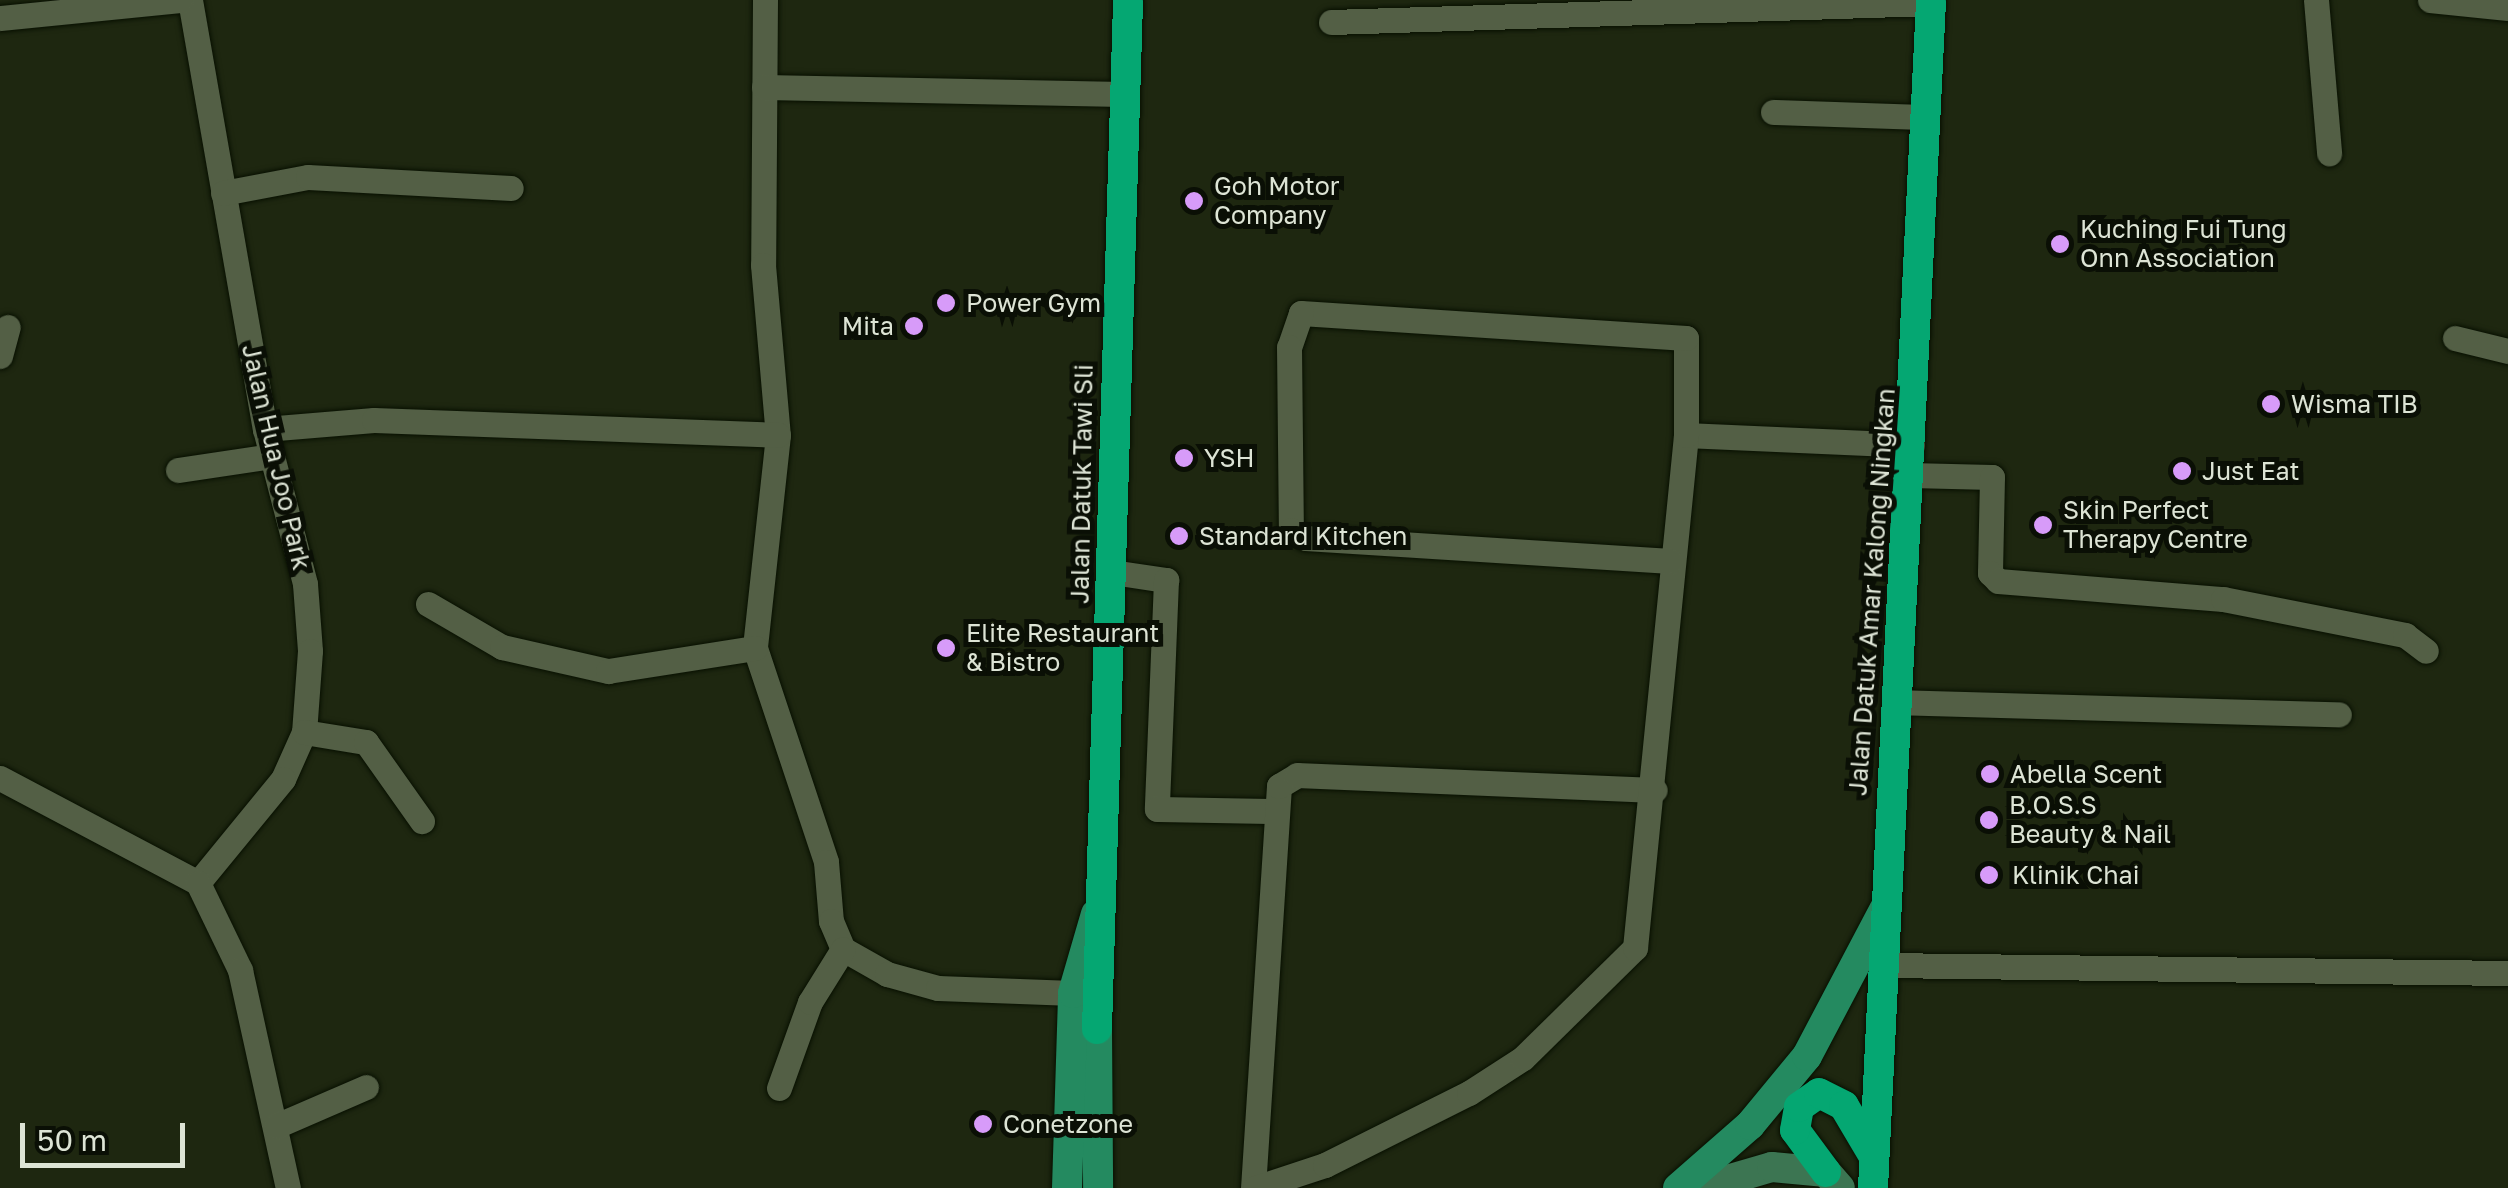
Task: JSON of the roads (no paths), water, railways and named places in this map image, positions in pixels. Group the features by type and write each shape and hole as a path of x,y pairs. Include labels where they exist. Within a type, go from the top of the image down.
{"highway":[{"name":"Jalan Datuk Tawi Sli","path":"1098,1029 1097,910 1112,572 1128,0"},
{"name":"Jalan Datuk Amar Kalong Ningkan","path":"1873,1188 1931,1"},
{"path":"1833,1180 1795,1130 1799,1108 1819,1093 1844,1106 1874,1155"}],"main road":[{"path":"1068,1188 1073,993 1097,910"},
{"path":"1678,1188 1750,1125 1808,1056 1884,910"},
{"path":"1098,1029 1098,1188"},
{"path":"1700,1188 1740,1170 1833,1180"}],"street":[{"path":"1,12 180,0"},
{"name":"Jalan Hua Joo Park","path":"190,0 265,429 305,584 304,732 283,779 198,883"},
{"path":"765,0 763,265 778,435 755,648 826,862 843,949 810,1002 779,1088"},
{"path":"764,87 1124,79 1116,0"},
{"path":"2316,0 2330,153"},
{"path":"2430,0 2508,8"},
{"path":"1331,22 1931,1"},
{"path":"1772,112 1925,117"},
{"path":"224,193 308,177 510,188"},
{"path":"1655,790 1297,775 1279,786 1272,810 1254,1188 1325,1165 1469,1094 1607,982 1635,948 1655,790 1670,561 1686,435 1690,350 1673,334 1301,313 1290,347 1286,510 1306,538 1670,561"},
{"path":"0,356 8,327"},
{"path":"2455,338 2508,351"},
{"path":"265,429 374,420 778,435"},
{"path":"1686,435 1911,460 1992,476 1990,573 1998,581 2223,599 2406,634 2426,651"},
{"path":"178,470 272,456"},
{"path":"1112,572 1166,580 1157,809 1272,810"},
{"path":"428,604 502,647 608,672 755,648"},
{"path":"1896,702 2339,714"},
{"path":"304,732 366,742 422,821"},
{"path":"0,778 198,883 240,970 288,1188"},
{"path":"843,949 938,988 1073,993"},
{"path":"1882,964 2508,974"},
{"path":"276,1126 366,1087"}],"place":[{"name":"Goh Motor Company","path":"1194,201"},
{"name":"Kuching Fui Tung Onn Association","path":"2060,244"},
{"name":"Power Gym","path":"946,303"},
{"name":"Mita","path":"914,326"},
{"name":"Wisma TIB","path":"2271,404"},
{"name":"YSH","path":"1184,458"},
{"name":"Just Eat","path":"2182,471"},
{"name":"Skin Perfect Therapy Centre","path":"2043,525"},
{"name":"Standard Kitchen","path":"1179,536"},
{"name":"Elite Restaurant & Bistro","path":"946,648"},
{"name":"Abella Scent","path":"1990,774"},
{"name":"B.O.S.S Beauty & Nail","path":"1989,820"},
{"name":"Klinik Chai","path":"1989,875"},
{"name":"Conetzone","path":"983,1124"}]}
